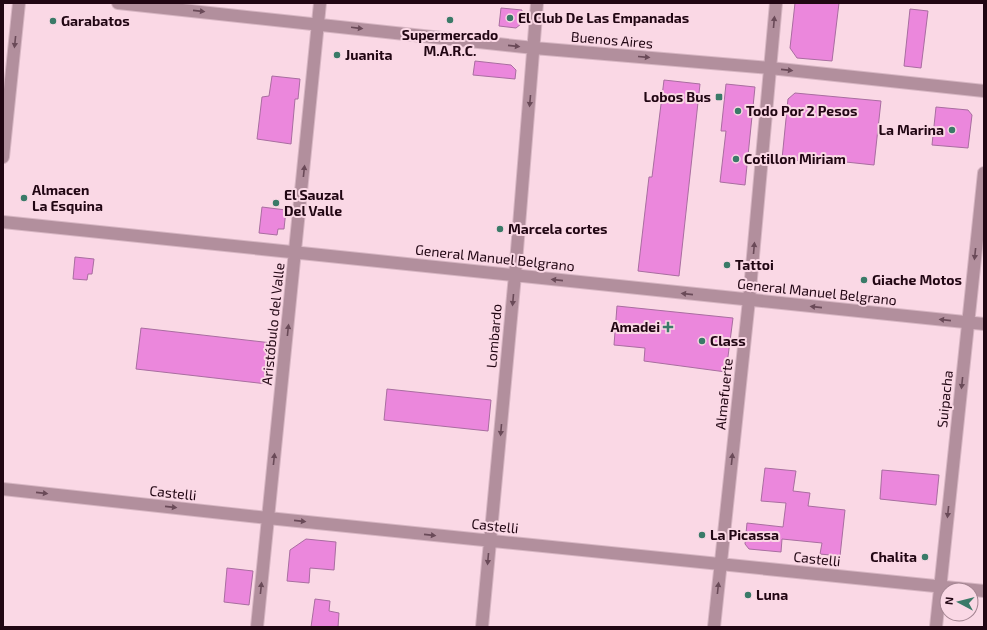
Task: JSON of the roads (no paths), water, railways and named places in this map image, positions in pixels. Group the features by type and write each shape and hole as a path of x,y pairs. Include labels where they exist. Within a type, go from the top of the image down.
{"street":[{"path":"3,157 19,3"},
{"name":"Buenos Aires","path":"118,3 534,48 770,68 984,91"},
{"name":"Aristóbulo del Valle","path":"257,627 320,3"},
{"name":"Lombardo","path":"482,627 515,276 537,3"},
{"name":"Almafuerte","path":"714,627 749,300 776,3"},
{"name":"Suipacha","path":"942,582 984,173"},
{"name":"General Manuel Belgrano","path":"3,222 984,324"},
{"name":"Castelli","path":"3,489 268,518 939,587"},
{"name":"Suipacha","path":"936,627 939,603"}],"place":[{"name":"El Club De Las Empanadas","path":"510,18"},
{"name":"Supermercado M.A.R.C.","path":"450,20"},
{"name":"Garabatos","path":"53,21"},
{"name":"Juanita","path":"337,55"},
{"name":"Lobos Bus","path":"719,97"},
{"name":"Todo Por 2 Pesos","path":"738,111"},
{"name":"La Marina","path":"952,130"},
{"name":"Cotillon Miriam","path":"736,159"},
{"name":"Almacen La Esquina","path":"24,198"},
{"name":"El Sauzal Del Valle","path":"276,203"},
{"name":"Marcela cortes","path":"500,229"},
{"name":"Tattoi","path":"727,265"},
{"name":"Giache Motos","path":"864,280"},
{"name":"Amadei","path":"668,327"},
{"name":"Class","path":"702,341"},
{"name":"La Picassa","path":"702,535"},
{"name":"Chalita","path":"925,557"},
{"name":"Luna","path":"748,595"}]}
